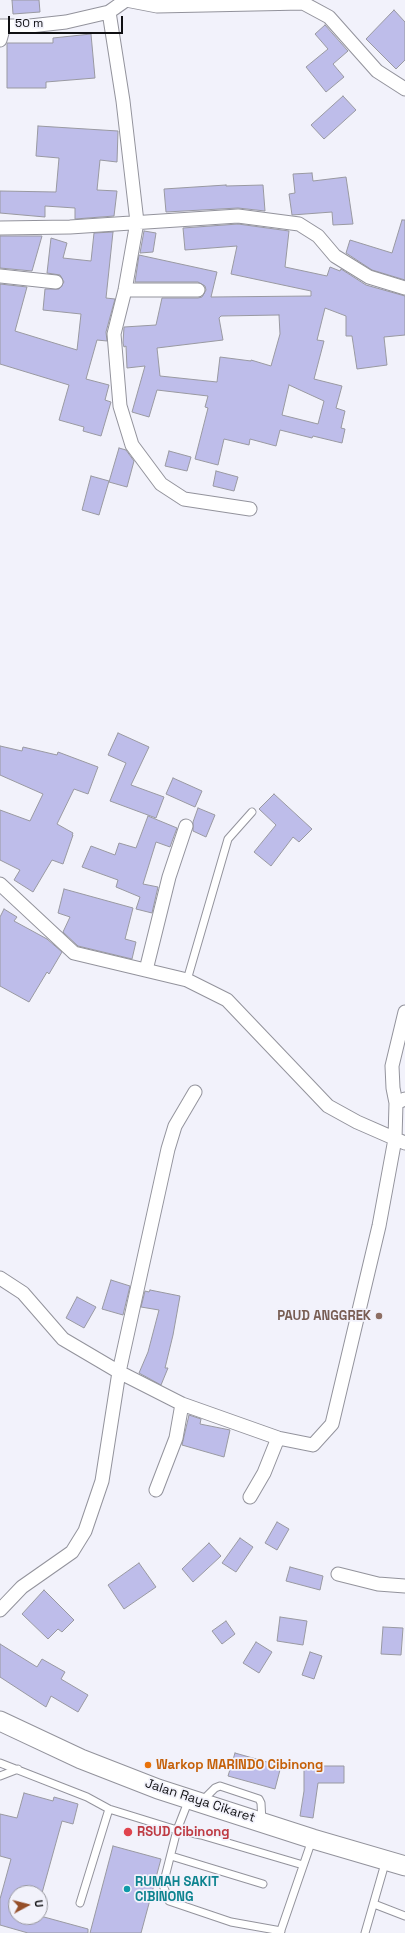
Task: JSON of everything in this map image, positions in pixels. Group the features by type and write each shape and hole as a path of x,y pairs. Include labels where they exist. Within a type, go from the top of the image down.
{"main road":[{"name":"Jalan Raya Cikaret","path":"0,1721 81,1759 158,1789 193,1805 262,1822 312,1839 405,1866"}],"street":[{"path":"0,40 2,26 66,22 109,12 126,0 157,6 303,3 329,18 377,71 405,89"},
{"path":"109,12 123,101 136,222 125,290 114,334 120,406 132,445 161,484 184,499 250,509"},
{"path":"0,228 70,227 238,216 299,224 318,236 335,256 369,277 405,288"},
{"path":"0,276 56,282"},
{"path":"125,290 198,290"},
{"path":"146,970 169,877 186,826"},
{"path":"0,884 74,953 187,980 227,1000 328,1106 357,1122 400,1141"},
{"path":"0,1278 23,1294 63,1338 119,1372 182,1404 278,1438 313,1445 332,1424 400,1141 400,1101 393,1088 392,1066 405,1012"},
{"path":"0,1610 22,1587 72,1552 85,1531 102,1481 119,1372 168,1150 176,1126 195,1092"},
{"path":"156,1490 176,1438 182,1404"},
{"path":"250,1497 264,1473 278,1438"},
{"path":"338,1574 378,1584 405,1586"}],"lane":[{"path":"187,980 228,839 252,812"},
{"path":"0,1762 87,1797 109,1809 177,1830 201,1835 303,1865"},
{"path":"0,1776 18,1769"},
{"path":"193,1805 177,1830 163,1885 169,1901 231,1922 281,1932 312,1839"},
{"path":"80,1903 109,1809"},
{"path":"171,1856 263,1884"},
{"path":"365,1933 386,1860"},
{"path":"374,1904 405,1916"}],"building":[{"path":"12,0 39,0 40,12 13,14"},
{"path":"394,10 405,22 405,60 396,69 366,39"},
{"path":"325,25 348,51 333,64 344,77 326,92 306,67 328,49 315,34"},
{"path":"91,34 95,78 46,82 46,88 7,88 7,43 53,43 53,38"},
{"path":"343,96 356,110 324,139 311,125"},
{"path":"38,126 118,131 117,162 100,160 97,190 117,191 114,216 75,219 75,208 45,206 45,217 0,213 0,191 56,192 59,158 36,156"},
{"path":"312,173 313,181 346,177 353,224 333,225 332,212 292,215 289,194 295,193 293,174"},
{"path":"226,185 263,185 265,211 238,208 166,212 164,189"},
{"path":"402,220 405,220 405,280 372,270 346,253 350,240 392,253"},
{"path":"238,224 289,231 285,267 327,276 330,267 340,271 341,269 366,285 405,296 405,335 384,337 387,365 357,369 352,336 346,336 346,316 325,308 317,340 324,341 314,379 342,386 336,408 345,411 341,428 345,429 342,443 313,436 312,438 280,430 276,446 250,439 249,445 224,439 218,465 195,459 208,408 205,407 208,396 157,390 149,417 132,412 145,366 127,368 126,346 124,347 123,343 124,327 156,325 162,298 198,298 202,297 206,290 205,286 198,282 135,282 139,255 217,272 211,297 311,296 311,291 231,274 237,246 185,250 183,228","holes":["279,315 280,334 271,366 251,360 220,357 217,382 160,376 157,348 223,340 219,318 221,316","289,385 324,401 318,424 282,415"]},
{"path":"144,231 156,233 153,252 140,253"},
{"path":"113,232 106,298 115,299 106,332 107,341 97,340 86,379 109,385 105,400 111,402 101,436 83,431 84,427 59,420 69,385 0,364 0,284 27,287 15,331 77,350 81,314 43,310 45,289 59,289 64,282 60,275 47,273 51,238 67,243 63,258 91,261 94,233"},
{"path":"0,236 42,236 32,271 0,268"},
{"path":"119,448 126,450 134,461 127,487 109,482"},
{"path":"169,451 191,457 187,471 165,466"},
{"path":"216,471 238,477 234,491 213,486"},
{"path":"91,476 109,481 99,515 82,510"},
{"path":"118,733 149,747 131,785 164,797 156,818 110,801 126,763 108,755"},
{"path":"0,746 22,751 23,747 57,755 58,752 98,767 88,794 74,789 57,824 73,833 63,864 52,860 33,892 14,880 20,870 0,860 0,810 30,821 43,794 0,775"},
{"path":"173,778 202,791 195,807 166,794"},
{"path":"274,794 312,829 299,842 293,837 271,866 254,852 276,825 259,809"},
{"path":"198,808 215,815 206,837 193,831 193,822"},
{"path":"148,816 177,828 170,847 156,842 143,884 158,887 152,913 136,909 140,897 116,887 118,880 82,867 91,846 115,855 119,843 136,848"},
{"path":"64,889 133,908 125,939 136,942 132,959 78,946 63,932 70,917 58,913"},
{"path":"4,909 17,917 14,921 47,939 62,952 49,974 47,972 29,1002 0,986 0,917"},
{"path":"111,1280 130,1286 123,1315 102,1309"},
{"path":"150,1290 180,1296 165,1368 168,1368 161,1385 139,1373 148,1352 159,1310 141,1307 145,1291 149,1292"},
{"path":"77,1297 96,1307 84,1328 66,1318"},
{"path":"189,1415 201,1419 200,1424 230,1430 224,1457 182,1445"},
{"path":"277,1522 289,1529 277,1550 265,1543"},
{"path":"240,1538 253,1547 236,1572 222,1563"},
{"path":"209,1543 221,1556 193,1582 182,1569"},
{"path":"139,1563 156,1587 124,1609 108,1585"},
{"path":"290,1567 323,1576 320,1590 286,1581"},
{"path":"44,1590 74,1620 62,1632 58,1629 48,1639 22,1614"},
{"path":"280,1617 307,1621 303,1645 277,1641"},
{"path":"226,1621 235,1634 222,1644 212,1631"},
{"path":"383,1627 403,1628 401,1655 381,1654"},
{"path":"256,1642 272,1652 259,1673 243,1663"},
{"path":"0,1644 37,1667 42,1659 65,1672 61,1679 88,1695 78,1712 51,1696 46,1707 0,1677"},
{"path":"310,1652 322,1656 314,1679 302,1675"},
{"path":"235,1753 281,1766 275,1789 228,1776"},
{"path":"304,1766 344,1766 344,1783 318,1783 313,1818 300,1816 304,1791"},
{"path":"24,1793 53,1801 54,1797 78,1804 73,1824 62,1821 44,1885 8,1885 8,1925 48,1925 48,1918 88,1929 88,1933 28,1933 0,1925 0,1899 11,1859 0,1856 0,1814 17,1818"},
{"name":"RUMAH SAKIT CIBINONG","path":"113,1846 161,1859 141,1933 90,1933"}],"place":[{"name":"PAUD ANGGREK","path":"379,1316"},
{"name":"Warkop MARINDO Cibinong","path":"148,1765"},
{"name":"RSUD Cibinong","path":"128,1832"},
{"name":"RUMAH SAKIT CIBINONG","path":"127,1889"}]}
